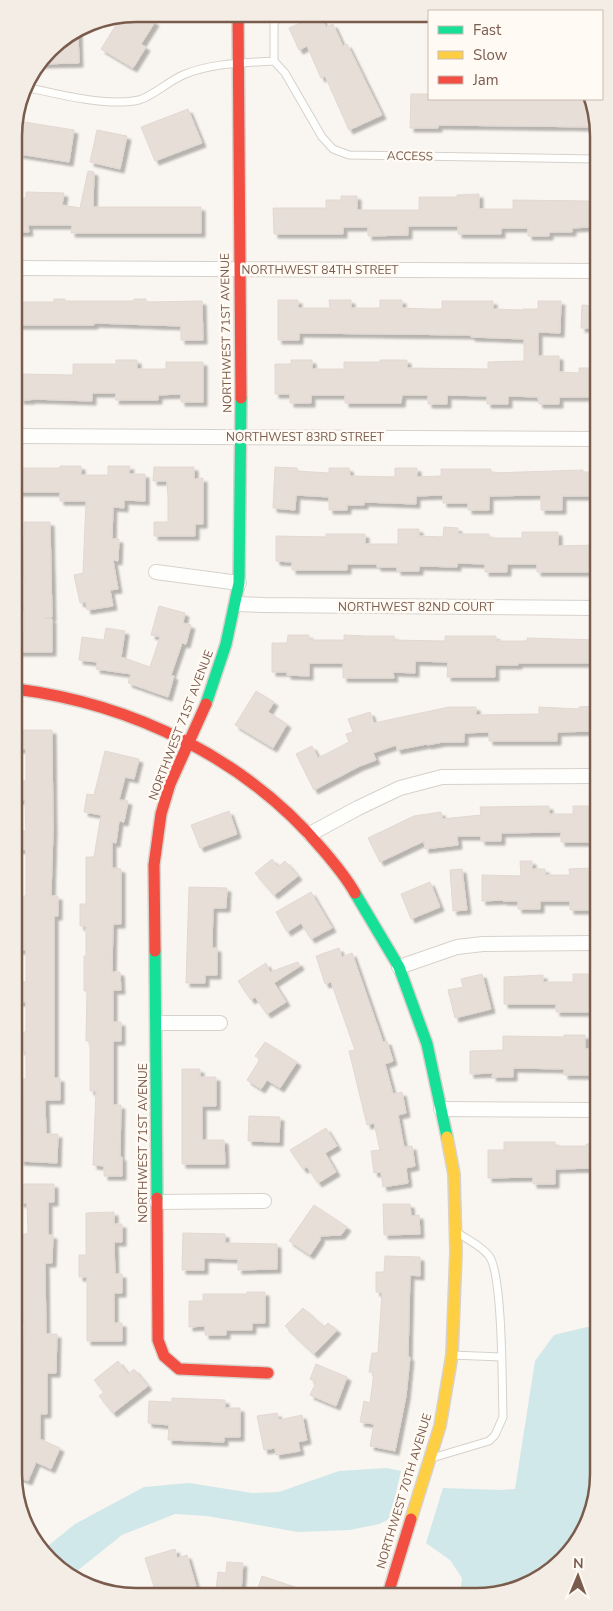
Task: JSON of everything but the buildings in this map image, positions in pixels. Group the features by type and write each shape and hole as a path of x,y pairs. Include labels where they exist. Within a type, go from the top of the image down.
{"street":[{"name":"NORTHWEST 71ST AVENUE","path":"238,22 241,437 239,583 226,648 190,743 170,784 159,824 154,866 157,1023 158,1340 164,1356 179,1369 268,1373"},
{"name":"NORTHWEST 84TH STREET","path":"23,268 590,271"},
{"name":"NORTHWEST 83RD STREET","path":"23,436 590,439"},
{"path":"156,572 239,583"},
{"name":"NORTHWEST 82ND COURT","path":"236,604 264,606 590,608"},
{"name":"NORTHWEST 70TH AVENUE","path":"23,690 82,701 142,722 190,743 224,762 271,797 310,834 346,877 399,967 426,1044 441,1109 454,1174 456,1252 452,1356 440,1426 390,1589"},
{"path":"310,834 400,788 442,777 590,776"},
{"path":"399,967 457,947 483,944 590,943"},
{"path":"157,1023 220,1023"},
{"path":"441,1109 590,1110"},
{"path":"157,1202 264,1201"}],"lane":[{"path":"33,89 76,98 121,102 141,100 188,73 203,68 274,60 275,22"},
{"name":"ACCESS","path":"274,60 285,73 322,137 332,149 349,155 590,159"},
{"path":"429,1458 488,1441 495,1435 503,1417 498,1291 494,1267 490,1256 454,1231"},
{"path":"452,1356 501,1357"}],"water":[{"path":"590,1328 590,1482 587,1504 575,1532 567,1544 561,1551 553,1551 553,1559 546,1565 520,1580 506,1585 492,1588 461,1589 462,1578 450,1560 426,1543 443,1488 515,1489 535,1361 554,1335"},
{"path":"387,1468 401,1471 390,1519 379,1524 350,1530 298,1532 207,1516 175,1514 122,1535 77,1571 61,1560 48,1546 75,1524 144,1487 189,1483 252,1493 279,1492 339,1471"}],"traffic: fast":[{"path":"206,704 226,644 239,583 241,398"},
{"path":"355,893 399,967 427,1044 447,1137"},
{"path":"155,951 157,1198"}],"traffic: slow":[{"path":"411,1519 440,1426 452,1355 456,1252 454,1174 447,1137"}],"traffic: jam":[{"path":"238,22 241,398"},
{"path":"23,690 60,696 103,708 145,723 185,741 223,763 259,789 293,818 332,860 355,893"},
{"path":"155,951 154,865 161,814 170,784 206,704"},
{"path":"157,1198 158,1340 164,1356 179,1369 268,1373"},
{"path":"390,1589 411,1519"}]}
